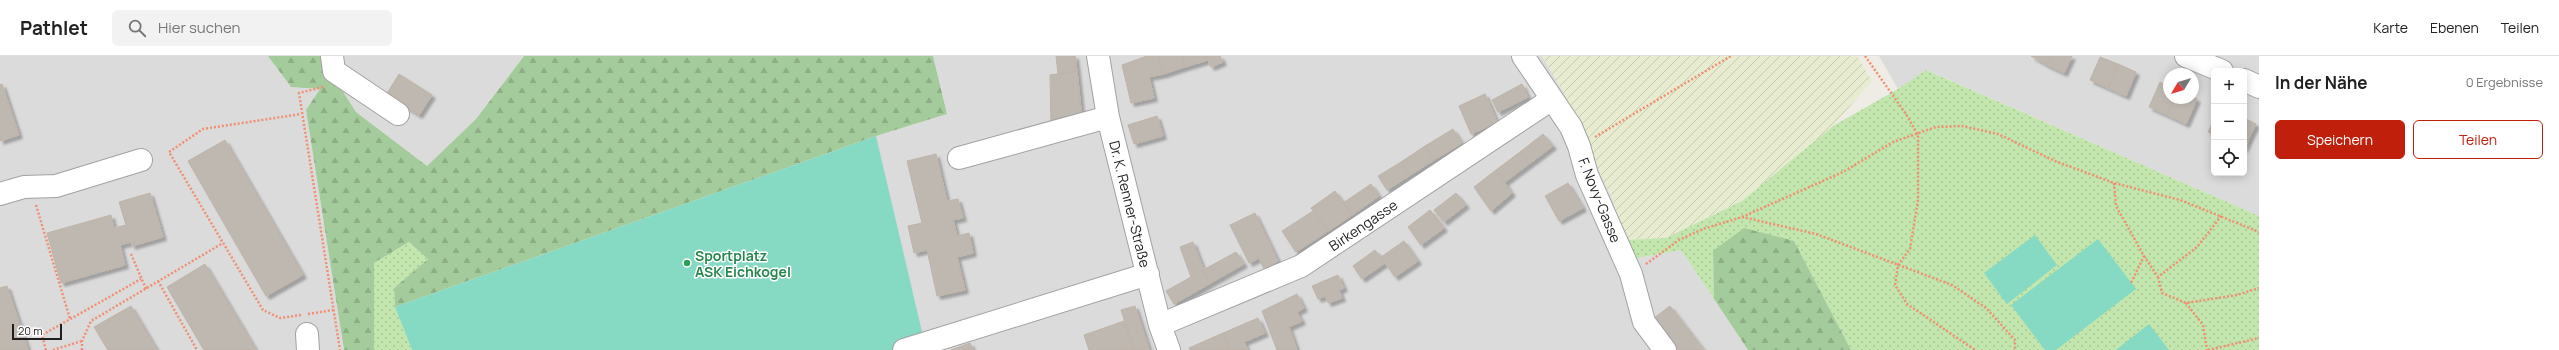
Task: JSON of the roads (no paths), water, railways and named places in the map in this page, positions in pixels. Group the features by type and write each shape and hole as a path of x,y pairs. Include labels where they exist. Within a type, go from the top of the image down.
{"street":[{"name":"Dr. K. Renner-Straße","path":"1098,56 1108,117 1160,325 1169,350"},
{"name":"F. Novy-Gasse","path":"1523,56 1571,127 1579,146 1587,175 1630,274 1644,322 1665,350"},
{"path":"2186,56 2215,68"},
{"path":"333,64 398,114"},
{"path":"2247,81 2259,86"},
{"name":"Birkengasse","path":"1160,325 1301,266 1552,99"},
{"path":"959,158 1108,117"},
{"path":"0,194 30,187 56,186 141,160"},
{"path":"904,350 1148,274"}],"place":[{"name":"Sportplatz ASK Eichkogel","path":"687,263"}]}
